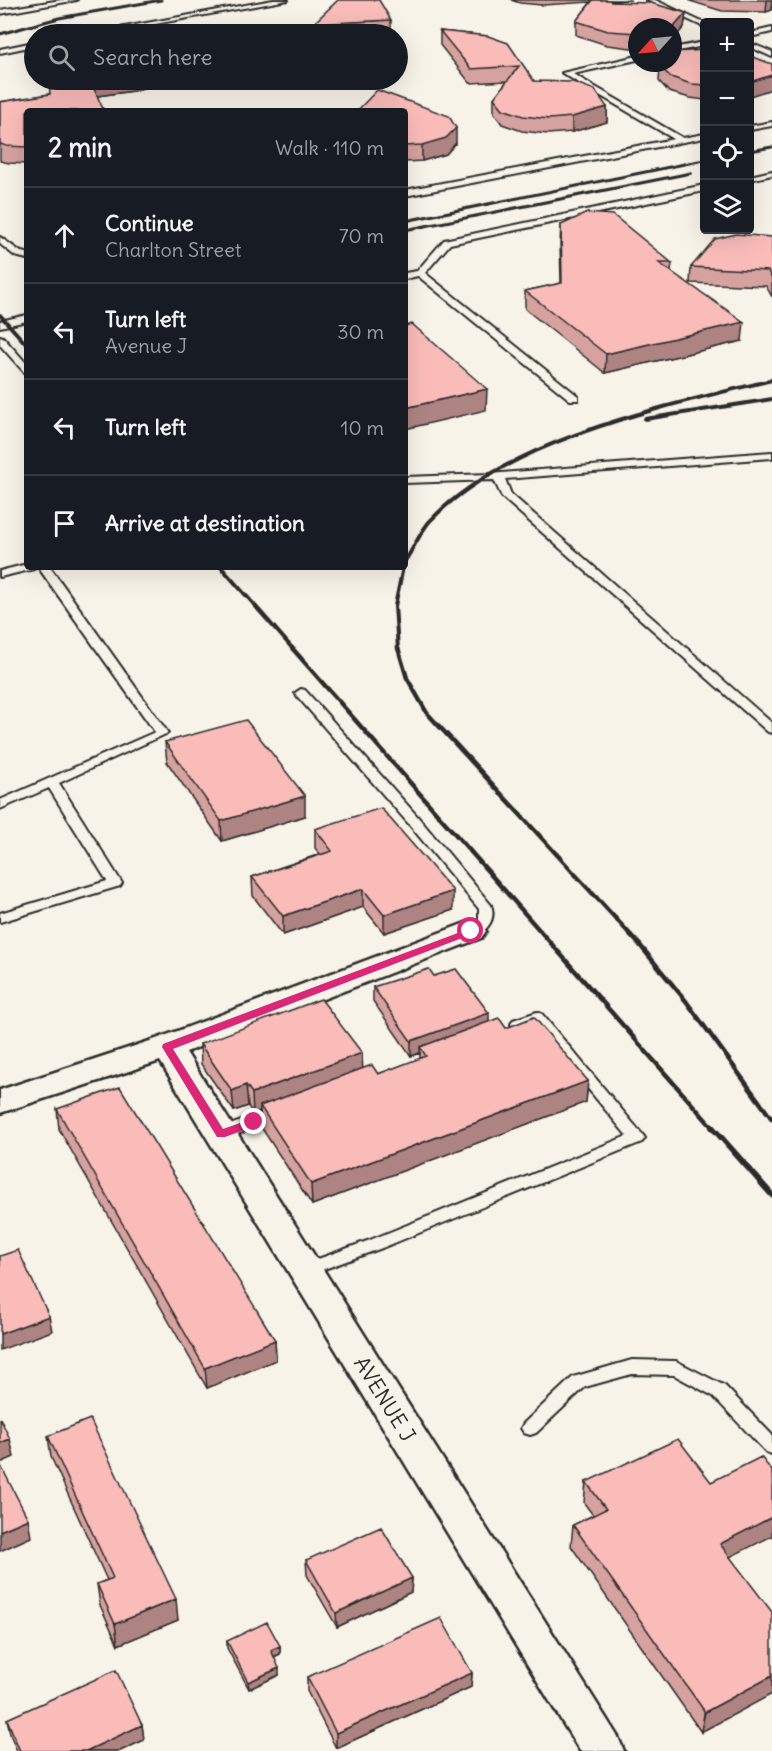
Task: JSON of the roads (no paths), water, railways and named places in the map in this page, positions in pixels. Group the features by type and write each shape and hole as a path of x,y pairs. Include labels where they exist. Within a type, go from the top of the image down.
{"street":[{"path":"0,1102 167,1047 471,931"},
{"name":"AVENUE J","path":"167,1047 603,1751"}],"lane":[{"path":"0,12 74,0"},
{"path":"147,24 285,0"},
{"path":"649,0 700,23"},
{"path":"754,34 772,30"},
{"path":"682,48 700,45"},
{"path":"0,51 24,46"},
{"path":"754,47 772,55"},
{"path":"628,60 566,73 683,141"},
{"path":"754,127 772,124"},
{"path":"408,192 700,137"},
{"path":"754,177 772,173"},
{"path":"408,275 420,273 447,242 700,189"},
{"path":"0,240 18,254 24,255"},
{"path":"420,273 574,398"},
{"path":"0,324 24,319"},
{"path":"0,339 24,367"},
{"path":"408,480 498,476 772,455"},
{"path":"498,476 506,495 772,729"},
{"path":"0,574 24,568"},
{"path":"0,805 162,733 47,570"},
{"path":"301,693 413,820 486,908 486,922 471,931"},
{"path":"0,918 115,883 52,782"},
{"path":"305,1270 376,1244 637,1138 537,1017 504,1029"},
{"path":"221,1134 298,1106"},
{"path":"530,1428 579,1382 632,1367 675,1368 719,1391 772,1447"}],"railway":[{"path":"37,24 161,0"},
{"path":"0,34 24,27"},
{"path":"754,150 772,147"},
{"path":"408,220 700,161"},
{"path":"408,229 691,173"},
{"path":"0,315 24,342"},
{"path":"408,556 429,522 462,493 500,468 544,447 637,414 772,380"},
{"path":"645,419 772,399"},
{"path":"224,570 293,649"},
{"path":"398,649 395,606 402,570"},
{"path":"292,648 713,1128"},
{"path":"398,648 407,678 427,713 639,944 686,1001 772,1119"},
{"path":"712,1127 772,1195"}]}
